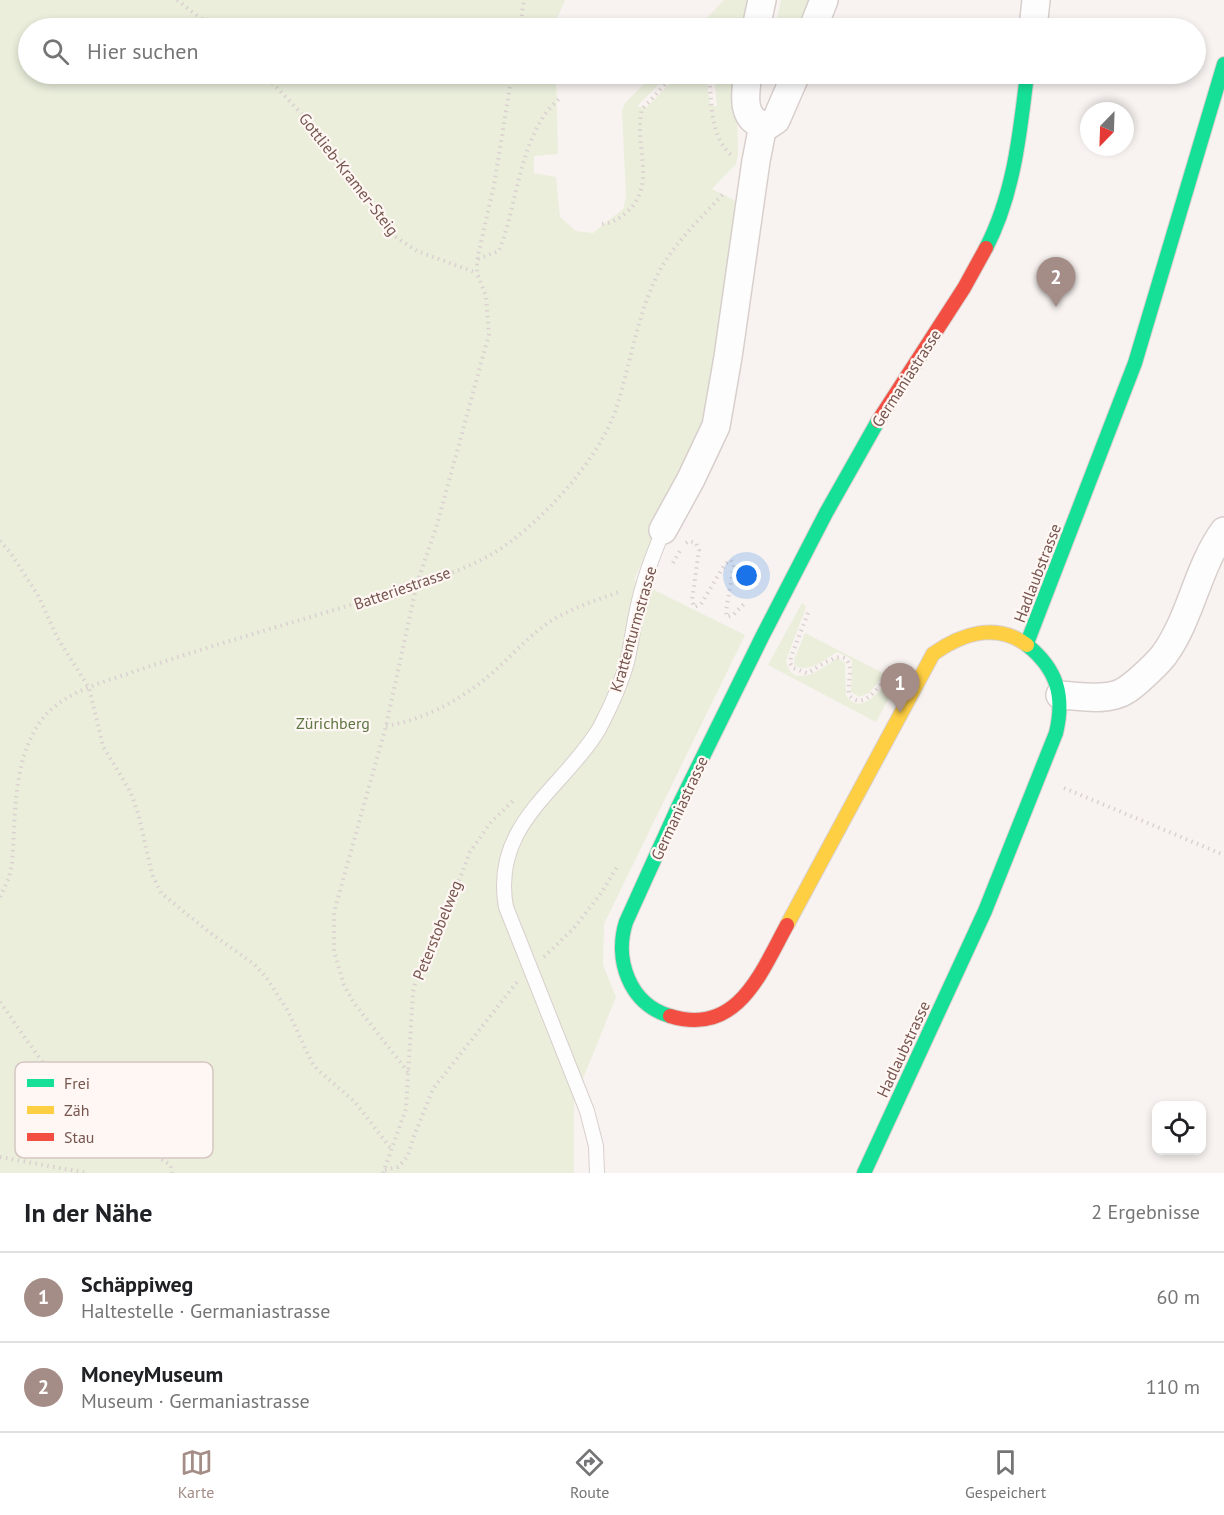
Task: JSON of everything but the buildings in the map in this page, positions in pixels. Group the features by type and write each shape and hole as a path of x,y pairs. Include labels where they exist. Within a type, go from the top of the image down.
{"street":[{"path":"758,18 762,0"},
{"path":"817,18 824,0"},
{"name":"Hadlaubstrasse","path":"864,1173 985,911 1056,733 1061,714 1056,679 1042,656 1027,644 1135,363 1224,64"},
{"path":"747,84 746,109 753,121 764,125 770,125 776,120 792,84"},
{"name":"Germaniastrasse","path":"1026,84 1016,159 1005,204 991,239 963,288 872,430 787,588 680,803 628,918 621,939 622,964 630,985 644,1002 667,1016 693,1021 723,1014 742,1001 754,986 933,654 954,639 980,632 1002,633 1027,644"},
{"name":"Krattenturmstrasse","path":"663,530 716,426 764,125"},
{"path":"1060,696 1101,698 1115,695 1127,690 1145,675 1164,655 1177,632 1213,546 1224,531"}],"lane":[{"name":"Krattenturmstrasse","path":"597,1173 596,1146 587,1111 506,907 504,892 506,861 518,831 529,815 603,721 626,663 643,586 663,530"}],"path":[{"path":"177,0 200,18"},
{"path":"522,18 525,0"},
{"name":"Gottlieb-Kramer-Steig","path":"273,84 314,127 343,164 391,234 417,251 477,273"},
{"path":"408,1072 354,1003 344,985 334,951 334,912 386,726 417,583 437,525 489,334 486,296 477,273 477,260 494,185 510,84"},
{"path":"602,224 611,223 637,201 643,182 642,109 666,84"},
{"path":"710,84 716,133 723,147 735,158"},
{"path":"477,260 499,251 508,227 520,170 532,137 543,116 560,98"},
{"name":"Batteriestrasse","path":"0,897 9,878 12,862 19,769 28,743 42,720 62,700 174,658 320,615 464,567 491,554 534,522 585,463 610,425 641,318 660,270 676,246 729,187 740,181 754,178"},
{"path":"0,541 10,552 39,597 57,637 89,688 104,746 131,793 152,874 161,893 209,932 254,964 266,977 288,1011 311,1061 356,1102 392,1150"},
{"path":"386,726 406,722 445,706 484,679 524,641 554,619 593,601 662,579 683,546 689,541 696,543 699,550 692,600 694,607 701,604 725,564 730,560 734,565 727,617 733,615 749,599"},
{"path":"807,603 809,611 791,657 790,663 793,668 807,673 838,656 843,657 848,660 850,668 849,695 858,700 870,697 887,676"},
{"path":"1063,787 1224,855"},
{"name":"Peterstobelweg","path":"384,1172 406,1109 413,992 418,970 442,924 470,852 491,822 517,797"},
{"path":"384,1172 398,1167 408,1156 433,1089 513,985 574,928 602,892"},
{"path":"0,1002 44,1062"},
{"path":"0,1158 87,1173"},
{"path":"159,1158 171,1166 172,1173"}],"green space":[{"name":"Zürichberg","path":"0,0 565,0 557,18 18,18 18,84 556,84 558,154 534,156 534,173 556,177 560,217 576,231 593,233 623,209 626,197 622,110 626,102 644,84 659,84 637,106 646,108 669,84 707,84 710,105 717,106 715,84 736,84 738,154 736,164 712,189 738,202 718,339 700,431 691,456 634,580 745,635 604,924 603,965 616,997 574,1101 574,1173 0,1173"},
{"path":"724,0 751,0 747,18 707,18"},
{"path":"781,0 810,0 803,18 777,18"},
{"path":"802,603 806,606 805,610 786,660 789,670 794,675 808,675 837,658 845,663 846,695 853,702 861,704 876,694 903,664 906,666 876,722 768,665"},
{"path":"805,633 885,674 869,693 859,697 851,692 852,661 848,657 837,652 811,667 794,665"}],"traffic: fast":[{"path":"1027,643 1135,363 1224,64"},
{"path":"986,248 996,227 1009,185 1026,84"},
{"path":"670,1016 644,1001 628,978 622,951 626,922 679,805 762,637 826,513 878,421"},
{"path":"864,1173 985,911 1056,733 1059,720 1059,695 1056,684 1045,664 1027,645"}],"traffic: slow":[{"path":"787,925 933,654 955,641 979,633 1003,634 1027,645"}],"traffic: jam":[{"path":"878,421 964,288 986,248"},
{"path":"670,1016 693,1020 713,1017 730,1009 756,980 787,925"}],"place":[{"name":"MoneyMuseum","path":"1056,307"},
{"name":"Schäppiweg","path":"900,713"}]}
